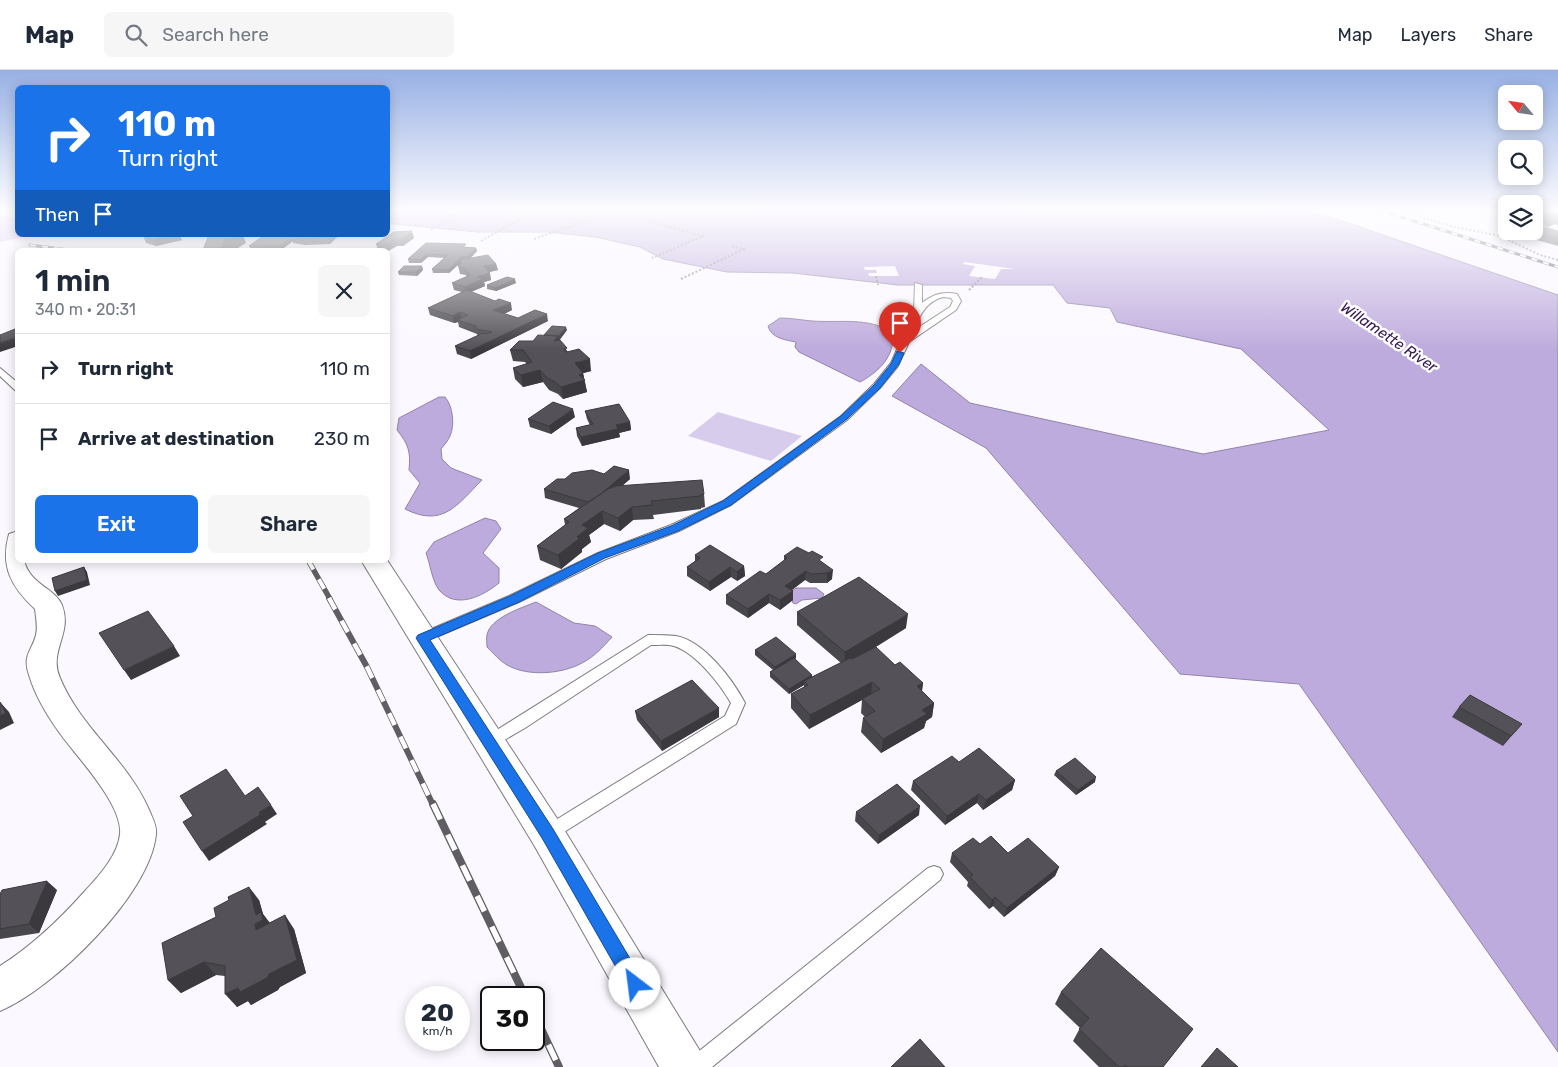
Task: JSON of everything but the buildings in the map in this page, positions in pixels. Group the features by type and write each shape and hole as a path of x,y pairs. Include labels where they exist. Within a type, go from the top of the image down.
{"street":[{"path":"0,990 65,940 94,910 116,883 134,849 138,833 123,792 58,708 43,674 42,652 50,637 49,606 23,581 11,564 11,552 15,545"},
{"path":"376,563 547,834 684,1067"}],"lane":[{"path":"918,285 918,311"},
{"path":"422,638 514,599 602,556 675,528 727,503 844,418 877,386 895,364 918,311 926,302 940,295 954,296 957,301 953,308 905,341"},
{"path":"0,372 15,386"},
{"path":"489,742 520,724 648,640 676,640 698,653 728,685 738,703 731,720 547,834"},
{"path":"695,1067 934,874"}],"path":[{"path":"681,279 726,258"},
{"path":"876,276 878,285"},
{"path":"969,290 982,278"}],"shaded area":[{"path":"718,412 802,436 771,461 688,436"}],"water":[{"name":"Willamette River","path":"660,258 1449,258 1558,295 1558,1052 1299,684 1180,674 986,448 892,396 921,364 970,403 1203,454 1329,430 1241,349 1117,322 1110,308 1067,303 1053,285 898,285 793,273 727,272"},
{"path":"780,318 873,324 893,332 892,348 880,368 860,382 799,352 795,347 796,342 775,336 768,326"},
{"path":"439,397 445,397 448,401 453,421 452,432 441,449 442,459 451,468 482,480 457,505 439,515 430,516 405,509 420,483 409,470 410,458 408,448 397,430 399,418"},
{"path":"485,518 496,521 501,529 483,553 499,568 499,583 469,599 453,599 446,596 437,586 426,553 434,542"},
{"path":"796,588 816,588 824,594 822,598 802,600 796,604 793,603 789,593"},
{"path":"536,602 574,623 595,626 612,637 590,658 565,670 535,673 515,669 499,659 487,647 489,629 507,614"}],"pier":[{"path":"964,262 1015,269 1001,269 995,279 969,276 975,266 963,264"},
{"path":"895,266 899,276 869,276 868,273 877,273 876,270 865,270 864,267"}],"railway":[{"path":"1528,258 1558,267"},
{"path":"310,563 330,599"},
{"path":"329,598 367,667 433,805"},
{"path":"433,804 520,986"},
{"path":"545,1037 559,1067"}],"route":[{"path":"635,984 547,834 422,638 514,599 602,556 675,528 727,503 844,418 877,386 895,364 900,353"}]}
